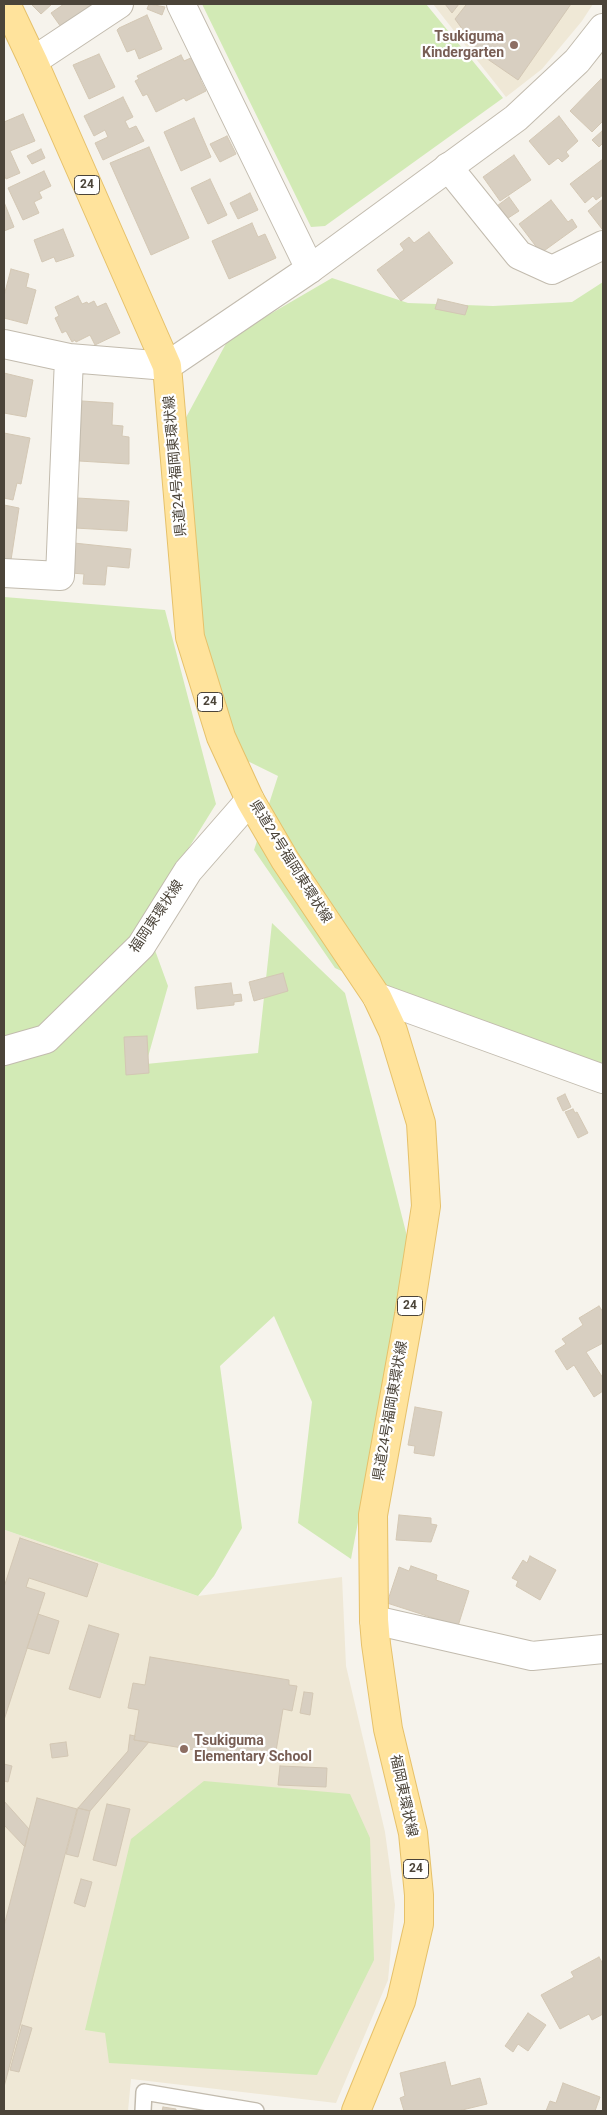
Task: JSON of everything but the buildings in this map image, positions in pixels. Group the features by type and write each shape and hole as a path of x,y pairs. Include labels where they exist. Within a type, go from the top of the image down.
{"main road":[{"name":"県道24号福岡東環状線","path":"6,4 33,61 167,366 190,637 221,737 250,800 285,860 377,997 393,1031 421,1123 426,1206 409,1315 373,1515 374,1620"},
{"name":"福岡東環状線","path":"356,2111 401,2001 419,1924 419,1895 413,1833 388,1729 374,1620"}],"street":[{"path":"33,61 119,4"},
{"path":"181,4 310,269"},
{"path":"4,344 69,358 167,366 310,269 516,118 577,61 603,28"},
{"path":"448,167 519,255 552,270 603,245"},
{"path":"4,573 60,576 69,358"},
{"name":"福岡東環状線","path":"4,1051 46,1039 141,946 188,871 250,800"},
{"path":"377,997 603,1079"},
{"path":"374,1620 532,1656 603,1650"}],"lane":[{"path":"143,2111 144,2092 256,2111"}],"shaded area":[{"name":"Tsukiguma Kindergarten","path":"433,4 593,4 582,21 542,69 506,97"},
{"name":"Tsukiguma Elementary School","path":"5,1530 198,1596 342,1577 346,1666 385,1832 395,1905 388,1980 336,2103 131,2079 128,2111 4,2111"}],"green space":[{"path":"202,4 426,4 503,98 325,226 311,227"},
{"path":"332,278 408,303 493,306 572,302 603,282 603,1091 335,968 254,850 278,776 213,744 170,447 229,338"},
{"path":"4,597 165,610 216,804 144,920 168,986 146,1064 258,1053 272,923 345,993 410,1248 351,1559 298,1523 312,1402 274,1316 220,1366 242,1528 214,1576 198,1596 5,1530 4,1532"},
{"path":"204,1781 350,1794 370,1838 374,1960 317,2075 109,2063 105,2033 85,2030 131,1839"}],"place":[{"name":"Tsukiguma Kindergarten","path":"514,45"},
{"name":"Tsukiguma Elementary School","path":"184,1749"}]}
